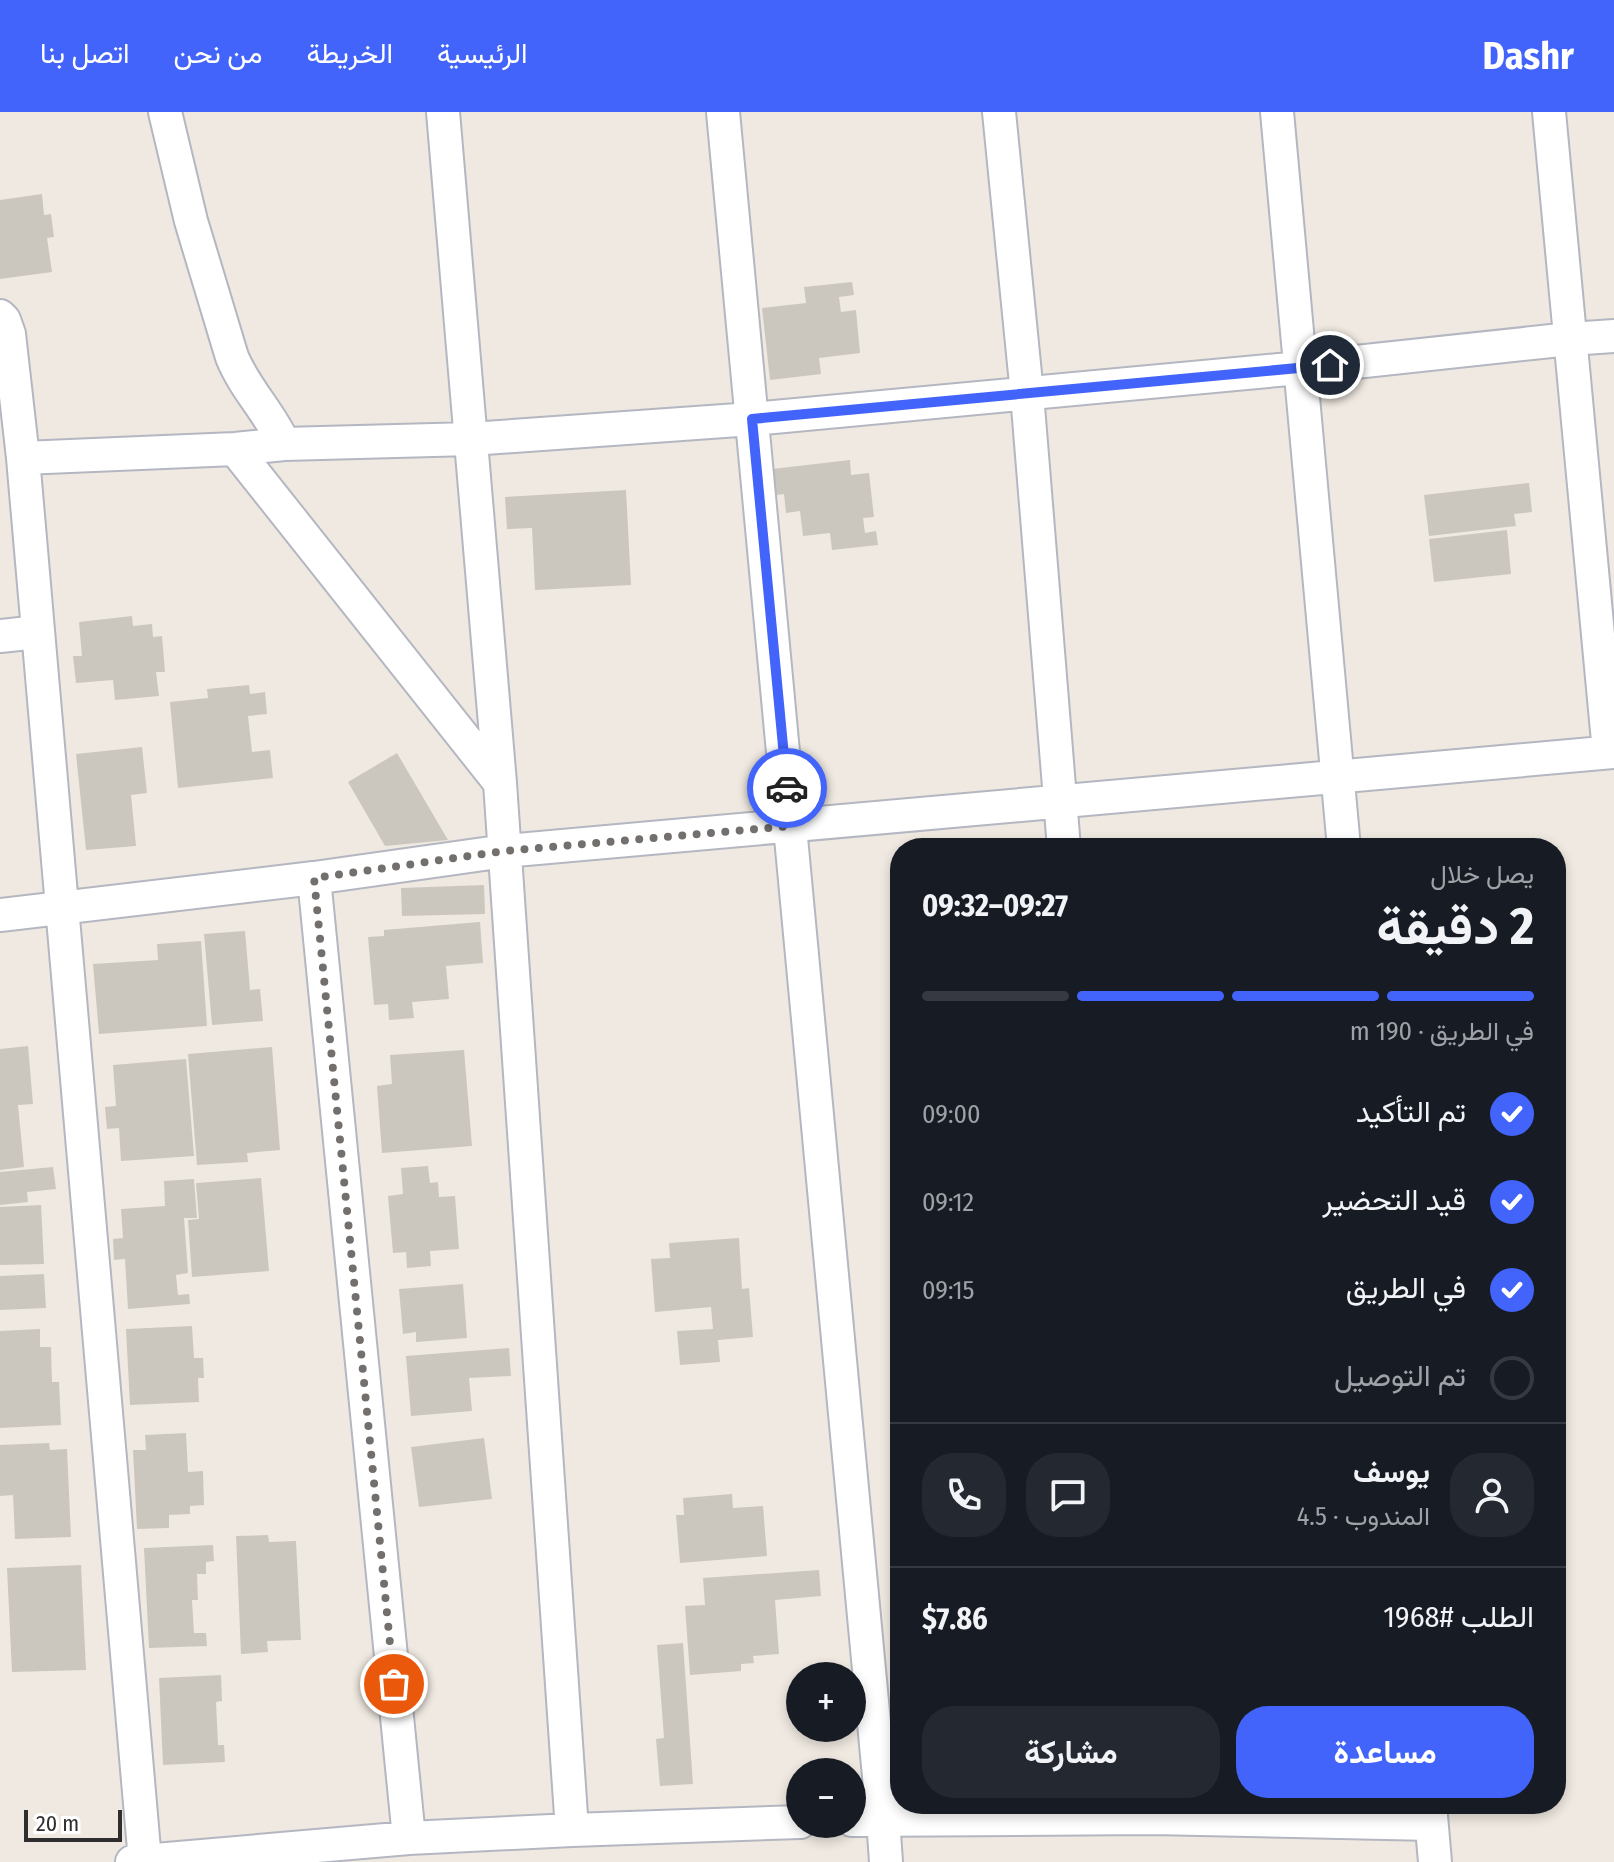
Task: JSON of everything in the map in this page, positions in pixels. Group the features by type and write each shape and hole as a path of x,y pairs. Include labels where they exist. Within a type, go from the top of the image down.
{"street":[{"path":"165,112 191,221 232,357 239,375 276,426 284,444"},
{"path":"443,112 500,783 572,1830"},
{"path":"723,112 790,826 868,1820 886,1862"},
{"path":"999,112 1027,394 1063,838"},
{"path":"1277,112 1343,838"},
{"path":"0,915 314,878 505,851 1611,752 1549,112"},
{"path":"0,316 9,334 23,458 145,1861"},
{"path":"23,458 284,444 471,439 752,419 1614,336"},
{"path":"235,449 500,783"},
{"path":"0,636 38,632"},
{"path":"314,878 409,1838"},
{"path":"868,1820 1057,1814"},
{"path":"1430,1814 1435,1862"},
{"path":"132,1862 409,1838 786,1822"}],"building":[{"path":"42,194 44,215 51,214 54,237 47,238 52,272 0,279 0,200"},
{"path":"852,282 854,295 839,297 841,312 856,310 860,353 819,358 821,374 770,380 762,308 806,303 804,287"},
{"path":"850,460 851,475 869,473 874,517 863,518 865,533 876,531 878,545 832,550 830,533 803,536 800,511 786,513 784,494 776,495 772,469"},
{"path":"1529,483 1532,512 1514,514 1516,526 1429,536 1424,495"},
{"path":"626,490 631,585 535,590 532,528 507,529 505,497"},
{"path":"1507,530 1511,574 1434,582 1429,539"},
{"path":"132,616 133,626 152,624 153,637 162,636 165,672 156,672 159,696 115,700 113,680 76,683 73,656 82,656 79,622"},
{"path":"249,685 250,694 265,692 267,714 248,716 252,752 270,750 273,778 178,788 170,702 208,698 207,689"},
{"path":"142,747 147,793 131,795 136,846 86,850 76,754"},
{"path":"397,753 448,840 385,846 348,782"},
{"path":"484,885 485,914 402,916 401,888"},
{"path":"480,922 483,963 446,966 449,999 412,1002 414,1018 389,1020 388,1004 374,1005 368,937 384,936 384,930"},
{"path":"245,931 250,990 260,989 263,1021 212,1025 204,934"},
{"path":"201,941 207,1026 99,1034 93,964 158,960 157,944"},
{"path":"28,1046 33,1104 18,1105 24,1167 0,1170 0,1049"},
{"path":"272,1047 280,1150 247,1153 248,1162 197,1165 188,1054"},
{"path":"464,1050 472,1146 382,1153 377,1086 392,1084 390,1055"},
{"path":"186,1059 194,1156 121,1161 119,1128 107,1129 105,1107 116,1106 113,1065"},
{"path":"428,1166 430,1183 438,1182 439,1197 455,1196 459,1249 430,1251 431,1266 407,1268 406,1252 393,1253 388,1196 403,1194 401,1168"},
{"path":"53,1167 56,1189 27,1192 28,1202 0,1205 0,1172"},
{"path":"261,1178 269,1271 192,1277 188,1220 199,1219 196,1183"},
{"path":"194,1179 197,1218 184,1218 188,1273 176,1275 178,1295 189,1294 190,1304 128,1309 125,1259 114,1260 113,1239 123,1238 121,1209 165,1206 164,1181"},
{"path":"41,1205 44,1264 0,1265 0,1207"},
{"path":"739,1238 742,1289 749,1288 753,1337 718,1340 720,1362 680,1365 677,1331 713,1329 711,1307 655,1312 651,1259 670,1258 669,1243"},
{"path":"44,1274 46,1308 0,1310 0,1276"},
{"path":"463,1284 467,1338 416,1342 416,1332 403,1334 399,1289"},
{"path":"192,1326 194,1358 203,1358 204,1378 198,1378 199,1402 130,1405 126,1329"},
{"path":"40,1329 40,1347 51,1347 52,1382 59,1382 61,1425 0,1428 0,1331"},
{"path":"509,1348 511,1376 469,1378 472,1411 411,1416 406,1356"},
{"path":"186,1433 188,1472 203,1471 204,1505 190,1506 190,1514 169,1515 169,1528 137,1529 133,1450 146,1450 145,1435"},
{"path":"484,1438 492,1499 419,1507 411,1447"},
{"path":"49,1443 50,1450 67,1449 71,1537 15,1539 13,1495 0,1496 0,1445"},
{"path":"732,1494 733,1508 763,1506 767,1556 680,1563 676,1515 684,1515 683,1498"},
{"path":"268,1535 269,1542 296,1541 301,1640 267,1641 268,1652 241,1654 236,1536"},
{"path":"213,1545 214,1561 206,1562 206,1574 197,1574 198,1600 192,1600 194,1633 206,1633 207,1646 149,1648 144,1548"},
{"path":"81,1565 86,1670 12,1672 7,1568"},
{"path":"819,1570 821,1596 775,1600 779,1654 753,1656 754,1663 741,1664 741,1671 690,1675 685,1606 705,1605 703,1578"},
{"path":"683,1643 693,1784 660,1786 656,1739 664,1738 657,1645"},
{"path":"221,1675 222,1701 216,1702 218,1745 224,1745 225,1762 163,1765 159,1678"}],"way so far":[{"path":"394,1684 314,878 505,851 790,826 787,788"}],"route":[{"path":"787,788 752,419 1330,365"}]}
